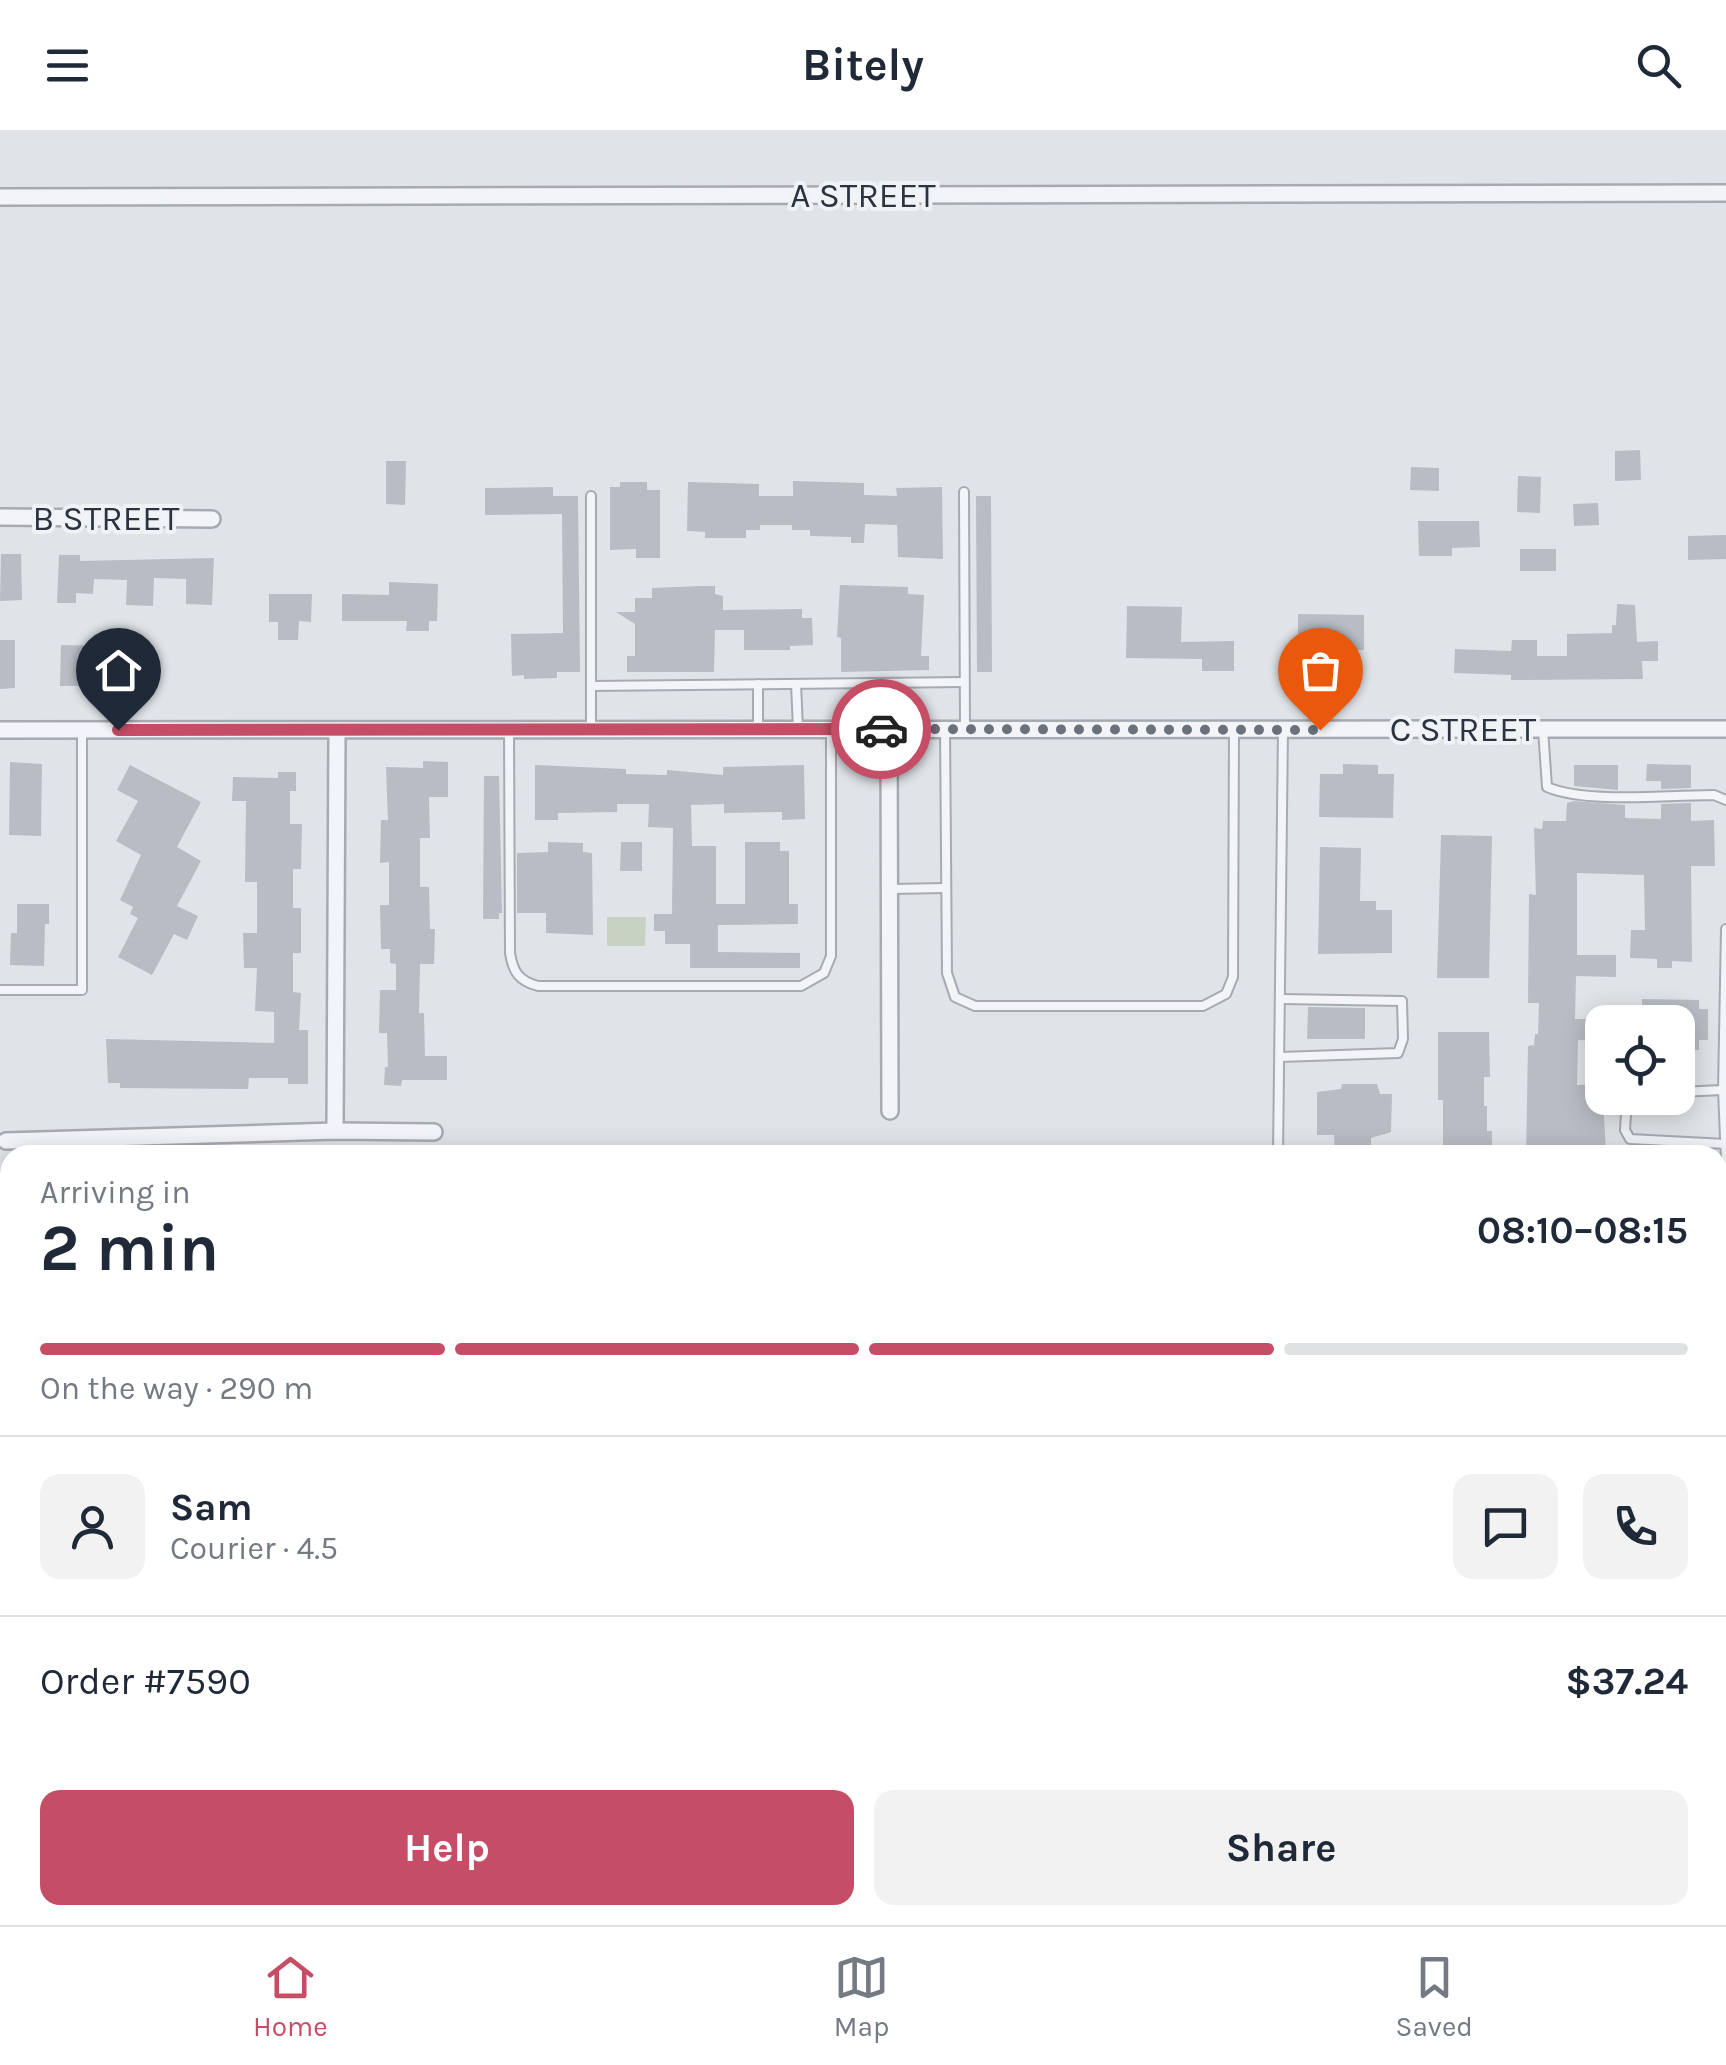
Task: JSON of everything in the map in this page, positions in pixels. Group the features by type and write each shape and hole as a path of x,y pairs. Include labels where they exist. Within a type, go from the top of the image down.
{"street":[{"name":"A STREET","path":"0,197 1726,193"},
{"name":"B STREET","path":"0,517 212,519"},
{"path":"889,729 890,1111"},
{"name":"C STREET","path":"0,730 1726,729"},
{"path":"334,1132 336,730"},
{"path":"6,1140 434,1132"}],"lane":[{"path":"964,492 965,728"},
{"path":"591,496 592,730"},
{"path":"591,686 964,682"},
{"path":"758,684 758,729"},
{"path":"796,684 798,729"},
{"path":"509,730 510,953 518,976 538,986 801,986 818,979 830,966 832,729"},
{"path":"946,729 947,973 949,987 964,1004 975,1006 1203,1006 1220,1000 1233,977 1234,729"},
{"path":"1543,729 1544,778 1546,786 1558,792 1583,796 1714,796 1726,800"},
{"path":"0,990 82,990 82,730"},
{"path":"1278,1145 1283,730"},
{"path":"889,888 946,888"},
{"path":"1625,1115 1624,1130 1630,1139 1726,1144 1726,929"},
{"path":"1280,1057 1398,1053 1403,1040 1402,1001 1281,998"},
{"path":"1695,1091 1723,1090"}],"green space":[{"path":"607,917 646,917 645,946 607,946"}],"building":[{"path":"1640,450 1641,480 1615,481 1615,451"},
{"path":"386,461 406,461 405,505 386,504"},
{"path":"1411,467 1439,468 1439,491 1410,490"},
{"path":"1518,476 1541,477 1540,513 1517,512"},
{"path":"793,481 864,483 864,495 897,496 896,488 942,487 943,559 898,557 897,525 865,524 864,543 851,543 851,537 810,536 810,530 792,530 792,525 760,525 760,530 746,530 746,538 705,538 705,532 687,531 688,482 759,484 759,496 793,496"},
{"path":"620,482 647,482 647,490 660,490 660,558 636,558 636,549 610,550 610,487 620,487"},
{"path":"553,487 553,496 578,496 580,672 557,672 557,678 524,679 524,675 512,676 511,634 563,633 562,514 485,515 485,488"},
{"path":"976,496 991,496 992,672 977,672"},
{"path":"1598,503 1599,525 1574,526 1573,504"},
{"path":"1418,521 1479,521 1480,547 1452,548 1452,556 1419,556"},
{"path":"1726,535 1726,559 1688,560 1688,536"},
{"path":"1520,549 1556,549 1556,571 1520,571"},
{"path":"1,554 21,554 22,600 0,601"},
{"path":"59,555 80,555 80,561 214,558 212,605 186,604 186,579 154,578 153,606 126,605 127,580 94,579 93,594 76,593 76,603 57,603"},
{"path":"389,582 438,584 437,621 429,621 429,631 406,631 407,621 342,621 342,594 389,595"},
{"path":"840,585 908,587 908,594 924,595 921,656 929,656 929,670 841,672 841,638 837,637"},
{"path":"715,586 715,594 723,596 723,610 802,609 802,618 812,618 813,645 790,646 790,650 744,650 744,630 715,630 714,672 627,672 627,656 635,656 635,624 616,612 635,612 635,598 652,598 652,588"},
{"path":"269,594 312,594 311,622 299,621 298,640 278,640 278,622 269,622"},
{"path":"1617,604 1635,605 1637,642 1658,641 1658,661 1642,661 1643,679 1511,680 1511,675 1454,673 1455,649 1511,651 1512,640 1537,640 1537,656 1567,656 1567,634 1612,633"},
{"path":"1127,606 1182,607 1181,642 1234,641 1234,671 1202,671 1202,659 1126,658"},
{"path":"1298,614 1364,615 1364,650 1298,648"},
{"path":"102,636 129,637 129,663 146,663 146,685 60,686 61,645 102,646"},
{"path":"0,640 15,640 15,688 0,689"},
{"path":"423,761 448,762 448,797 429,797 430,838 420,838 420,887 429,887 430,929 435,929 434,964 420,964 419,1013 424,1013 425,1056 447,1056 447,1080 402,1080 401,1086 384,1085 387,1033 379,1033 380,990 396,990 396,964 390,963 390,949 381,949 380,905 389,905 389,862 380,863 381,820 388,820 386,767 423,768"},
{"path":"10,762 42,764 41,836 9,835"},
{"path":"1343,764 1378,765 1378,774 1394,774 1393,818 1319,817 1320,774 1343,774"},
{"path":"1647,764 1691,765 1691,788 1661,789 1661,781 1646,781"},
{"path":"130,765 201,802 177,847 201,861 177,906 198,916 187,940 174,934 152,975 118,957 138,918 130,914 133,907 120,900 141,855 116,841 138,801 117,790"},
{"path":"535,765 626,769 626,774 667,775 667,770 723,775 723,767 804,765 805,819 782,820 782,812 724,813 724,804 691,805 692,846 716,846 716,904 745,904 745,842 780,842 780,851 789,851 789,904 798,904 798,924 718,925 718,952 800,953 800,968 690,968 690,944 665,944 665,931 654,931 654,914 672,914 673,828 648,827 649,804 617,804 617,812 558,813 558,820 535,820"},
{"path":"1574,765 1618,765 1618,790 1574,786"},
{"path":"278,772 296,772 296,791 290,791 290,824 302,824 301,869 293,869 293,908 301,908 301,953 293,953 293,992 301,993 299,1030 308,1030 308,1084 288,1084 288,1078 249,1078 248,1089 120,1088 120,1083 108,1083 106,1039 274,1043 274,1012 255,1011 257,968 244,968 243,933 257,933 257,882 245,882 246,801 232,801 233,777 278,778"},
{"path":"484,776 499,776 499,919 483,919"},
{"path":"1574,801 1625,805 1625,818 1661,819 1661,804 1691,803 1691,821 1714,820 1715,866 1691,866 1692,962 1672,961 1672,968 1657,968 1657,959 1630,958 1631,930 1645,930 1644,875 1577,873 1577,955 1616,955 1616,977 1576,976 1575,1019 1585,1019 1585,1040 1578,1040 1577,1085 1585,1085 1585,1115 1604,1115 1606,1145 1526,1145 1528,1046 1534,1045 1538,1034 1539,1003 1528,1003 1529,894 1536,895 1534,828 1542,829 1543,821 1566,821 1567,803"},
{"path":"1441,835 1492,836 1489,978 1437,978"},
{"path":"548,842 583,843 583,852 592,853 593,935 546,933 546,913 517,913 517,853 548,852"},
{"path":"621,842 642,842 642,871 620,871"},
{"path":"1320,847 1361,848 1360,901 1376,901 1376,910 1392,910 1392,953 1318,954"},
{"path":"17,904 49,904 44,966 10,965 11,933 17,933"},
{"path":"1642,999 1699,1000 1699,1009 1708,1009 1708,1040 1699,1040 1699,1050 1695,1050 1695,1005 1642,1005"},
{"path":"1308,1007 1365,1008 1365,1039 1307,1039"},
{"path":"1438,1032 1489,1032 1490,1077 1484,1077 1484,1106 1492,1145 1443,1145 1443,1100 1438,1100"},
{"path":"1342,1084 1377,1084 1380,1094 1392,1094 1391,1132 1371,1138 1371,1145 1334,1145 1334,1135 1317,1135 1317,1092 1341,1089"}],"way so far":[{"path":"881,729 1320,730"}],"route":[{"path":"118,730 881,729"}]}
